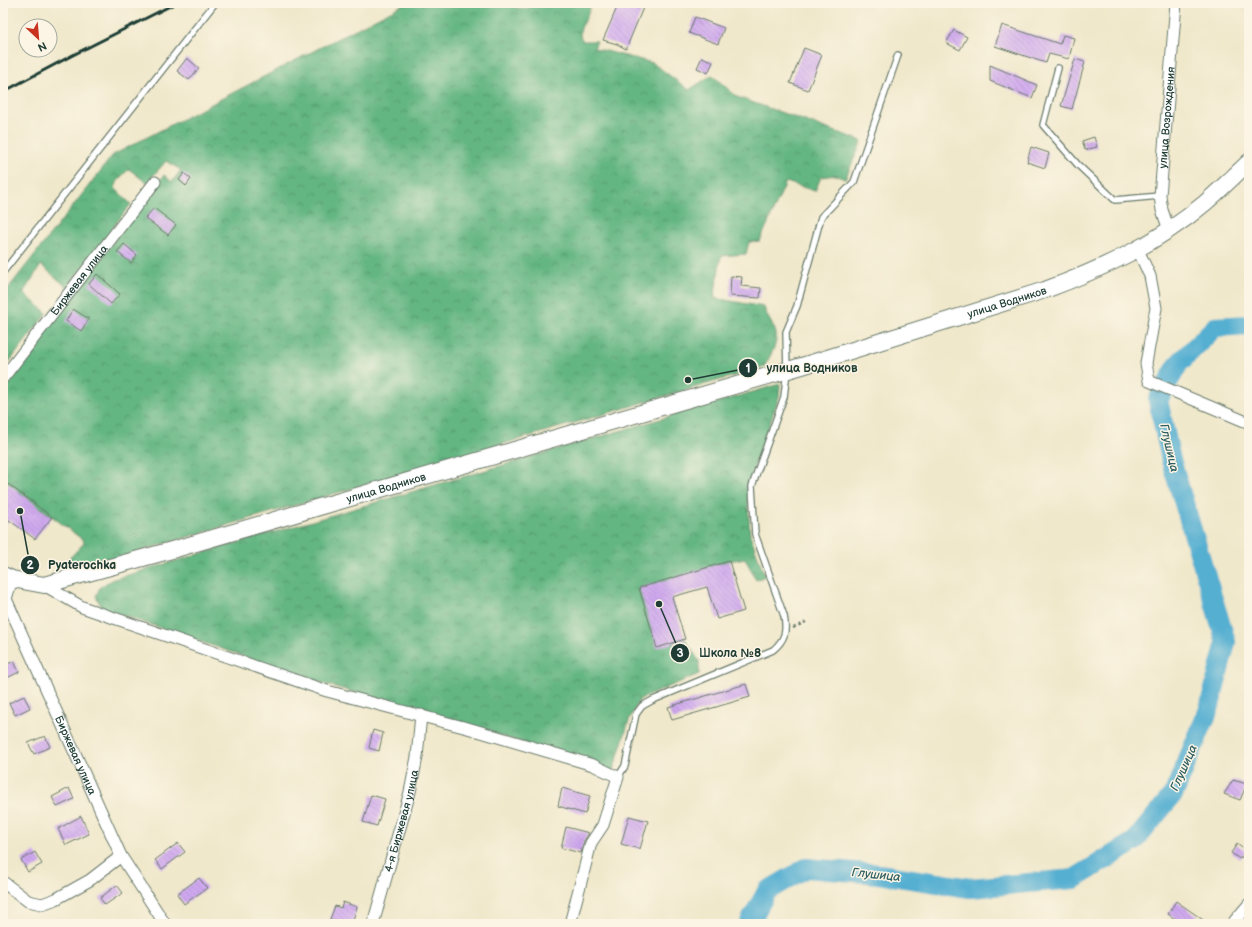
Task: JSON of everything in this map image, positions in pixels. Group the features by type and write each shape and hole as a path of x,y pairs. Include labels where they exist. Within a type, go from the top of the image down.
{"main road":[{"name":"улица Водников","path":"44,585 172,550 787,371 1063,284 1138,250 1169,230 1205,204 1249,162"},
{"path":"7,577 44,585"}],"street":[{"name":"улица Возрождения","path":"1169,230 1162,210 1160,196 1176,3"},
{"name":"Биржевая улица","path":"3,378 155,182"},
{"path":"1138,250 1150,276 1156,308 1146,363 1149,381 1249,423"},
{"name":"Биржевая улица","path":"7,577 6,600 121,856 165,924"},
{"path":"44,585 82,607 327,690 593,765 618,776 602,825 591,844 570,924"},
{"name":"4-я Биржевая улица","path":"373,924 411,785 417,757 420,715"},
{"path":"3,882 18,895 28,901 42,904 90,880 121,856"},
{"path":"1232,924 1249,904"}],"lane":[{"path":"3,272 215,3"},
{"path":"618,776 625,766 636,714 642,706 773,650 780,644 785,635 786,631 784,616 755,534 752,486 784,397 787,371 786,332 797,306 821,217 854,182 898,55"},
{"path":"1058,68 1043,125 1078,165 1115,200 1160,196"}],"path":[{"path":"786,631 806,622"}],"green space":[{"path":"406,3 510,3 516,8 528,8 539,3 591,3 588,14 581,28 580,35 583,41 597,41 594,48 653,63 689,90 712,75 737,97 862,141 845,179 835,175 821,177 815,191 786,182 760,241 749,242 746,254 721,256 714,298 764,307 776,333 774,348 764,367 99,563 81,567 65,563 84,543 83,540 7,482 3,487 3,387 164,175 172,182 181,170 166,161 147,183 129,169 118,180 115,188 131,204 67,287 41,265 23,293 47,313 3,370 3,295 113,155"},
{"path":"780,384 779,397 747,488 750,535 765,576 756,580 745,558 729,561 639,588 657,647 685,639 699,661 699,674 640,699 630,718 613,771 421,711 328,685 102,608 96,596 100,587 114,579"}],"building":[{"path":"619,3 645,3 626,49 617,44 603,40"},
{"path":"695,17 724,28 718,44 689,33"},
{"path":"1002,25 1060,44 1063,35 1074,38 1069,59 1049,54 1046,63 995,46"},
{"path":"954,30 967,37 960,50 946,43"},
{"path":"804,48 822,55 808,90 790,83"},
{"path":"702,57 713,62 708,73 697,68"},
{"path":"187,58 199,68 189,80 177,71"},
{"path":"1075,59 1085,62 1072,109 1061,106"},
{"path":"990,65 1037,85 1032,98 990,81"},
{"path":"1094,137 1097,147 1085,150 1082,141"},
{"path":"1031,147 1049,153 1045,168 1027,162"},
{"path":"184,173 191,179 186,186 179,180"},
{"path":"154,208 176,225 168,235 145,218"},
{"path":"124,244 137,255 131,263 117,252"},
{"path":"97,274 120,294 111,304 89,284"},
{"path":"731,276 742,277 741,286 761,288 760,298 730,296"},
{"path":"73,309 89,319 81,331 66,321"},
{"path":"8,484 52,517 35,539 9,520 3,528 3,490"},
{"path":"729,561 744,611 717,619 707,587 672,597 685,639 657,648 639,588"},
{"path":"14,661 19,672 3,680 3,666"},
{"path":"746,684 750,697 672,720 668,707"},
{"path":"24,696 30,708 15,715 9,703"},
{"path":"373,730 383,733 379,751 369,748"},
{"path":"45,736 50,747 34,754 28,743"},
{"path":"1233,780 1247,784 1240,800 1224,794"},
{"path":"69,788 74,799 57,807 52,797"},
{"path":"562,788 590,796 585,814 558,806"},
{"path":"371,795 385,799 377,826 363,822"},
{"path":"81,816 89,834 66,845 58,829"},
{"path":"629,816 648,821 640,849 621,844"},
{"path":"566,827 589,833 584,841 581,853 561,848"},
{"path":"178,843 185,852 162,869 155,860"},
{"path":"1237,844 1246,851 1240,859 1231,853"},
{"path":"35,852 42,864 28,872 21,860"},
{"path":"199,878 207,888 184,904 177,894"},
{"path":"117,885 123,893 105,905 100,898"},
{"path":"1176,901 1209,924 1182,924 1168,914"},
{"path":"343,902 357,907 352,924 344,924 330,919 335,906 341,908"}],"waterway":[{"name":"Глушица","path":"749,924 767,891 806,868 879,874 970,888 1074,879 1135,841 1174,793 1209,709 1226,642 1171,460 1158,400 1179,363 1215,327 1249,325"}],"railway":[{"path":"3,92 176,3"}],"place":[{"name":"улица Водников","path":"688,380"},
{"name":"Pyaterochka","path":"20,511"},
{"name":"Школа №8","path":"659,604"}]}
